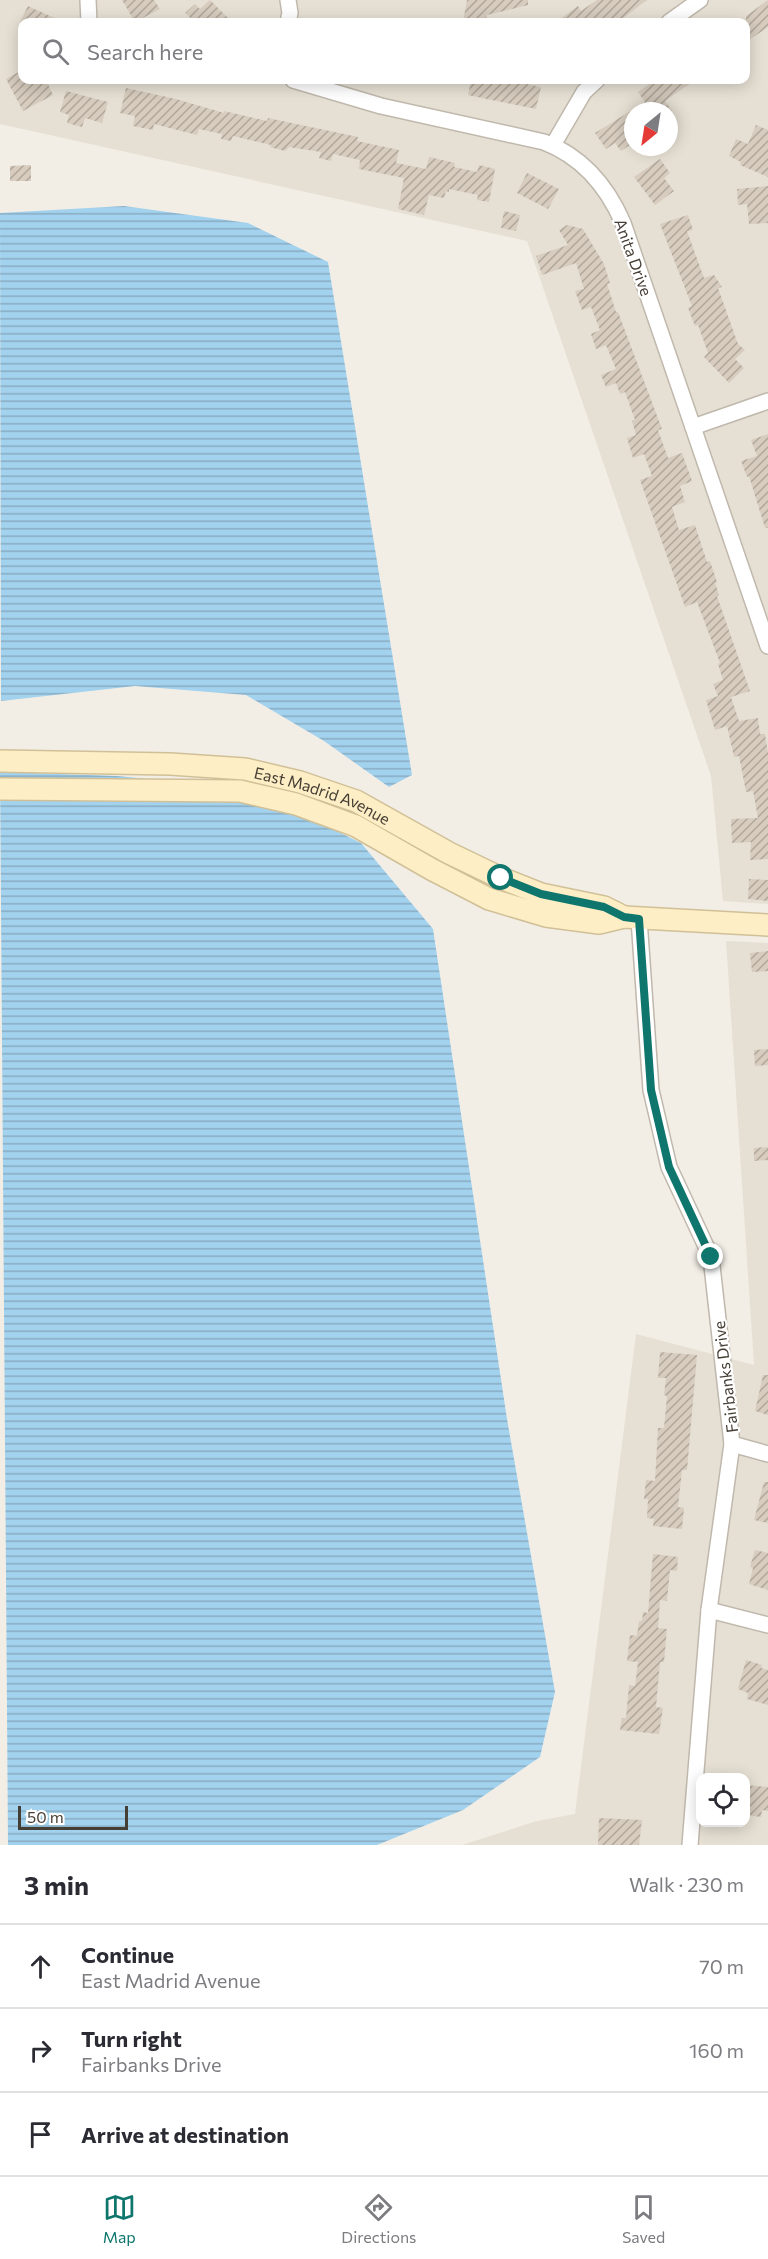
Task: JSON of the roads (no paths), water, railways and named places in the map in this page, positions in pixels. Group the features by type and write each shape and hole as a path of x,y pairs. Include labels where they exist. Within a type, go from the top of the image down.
{"street":[{"path":"88,0 89,18"},
{"path":"288,0 289,18"},
{"path":"675,18 700,0"},
{"name":"Anita Drive","path":"307,84 381,106 553,145 577,160 594,175 614,203 623,224 768,646"},
{"path":"553,145 584,92 593,84"},
{"path":"693,427 768,401"},
{"name":"East Madrid Avenue","path":"0,761 202,766 245,770 300,782 356,801 448,853 501,878 541,894 604,907 631,918"},
{"name":"East Madrid Avenue","path":"0,789 240,791 296,804 356,826 430,869 489,899 546,916 599,923 631,918 768,925"},
{"name":"Fairbanks Drive","path":"631,918 651,1090 669,1167 711,1257 732,1444 709,1610 690,1845"},
{"path":"732,1444 768,1454"},
{"path":"709,1610 768,1626"}],"water":[{"path":"124,206 248,223 328,262 412,775 389,787 324,741 246,695 135,686 1,701 0,213"},
{"path":"0,772 117,776 251,789 361,843 433,929 507,1419 555,1692 540,1757 463,1810 377,1845 8,1845"}]}
